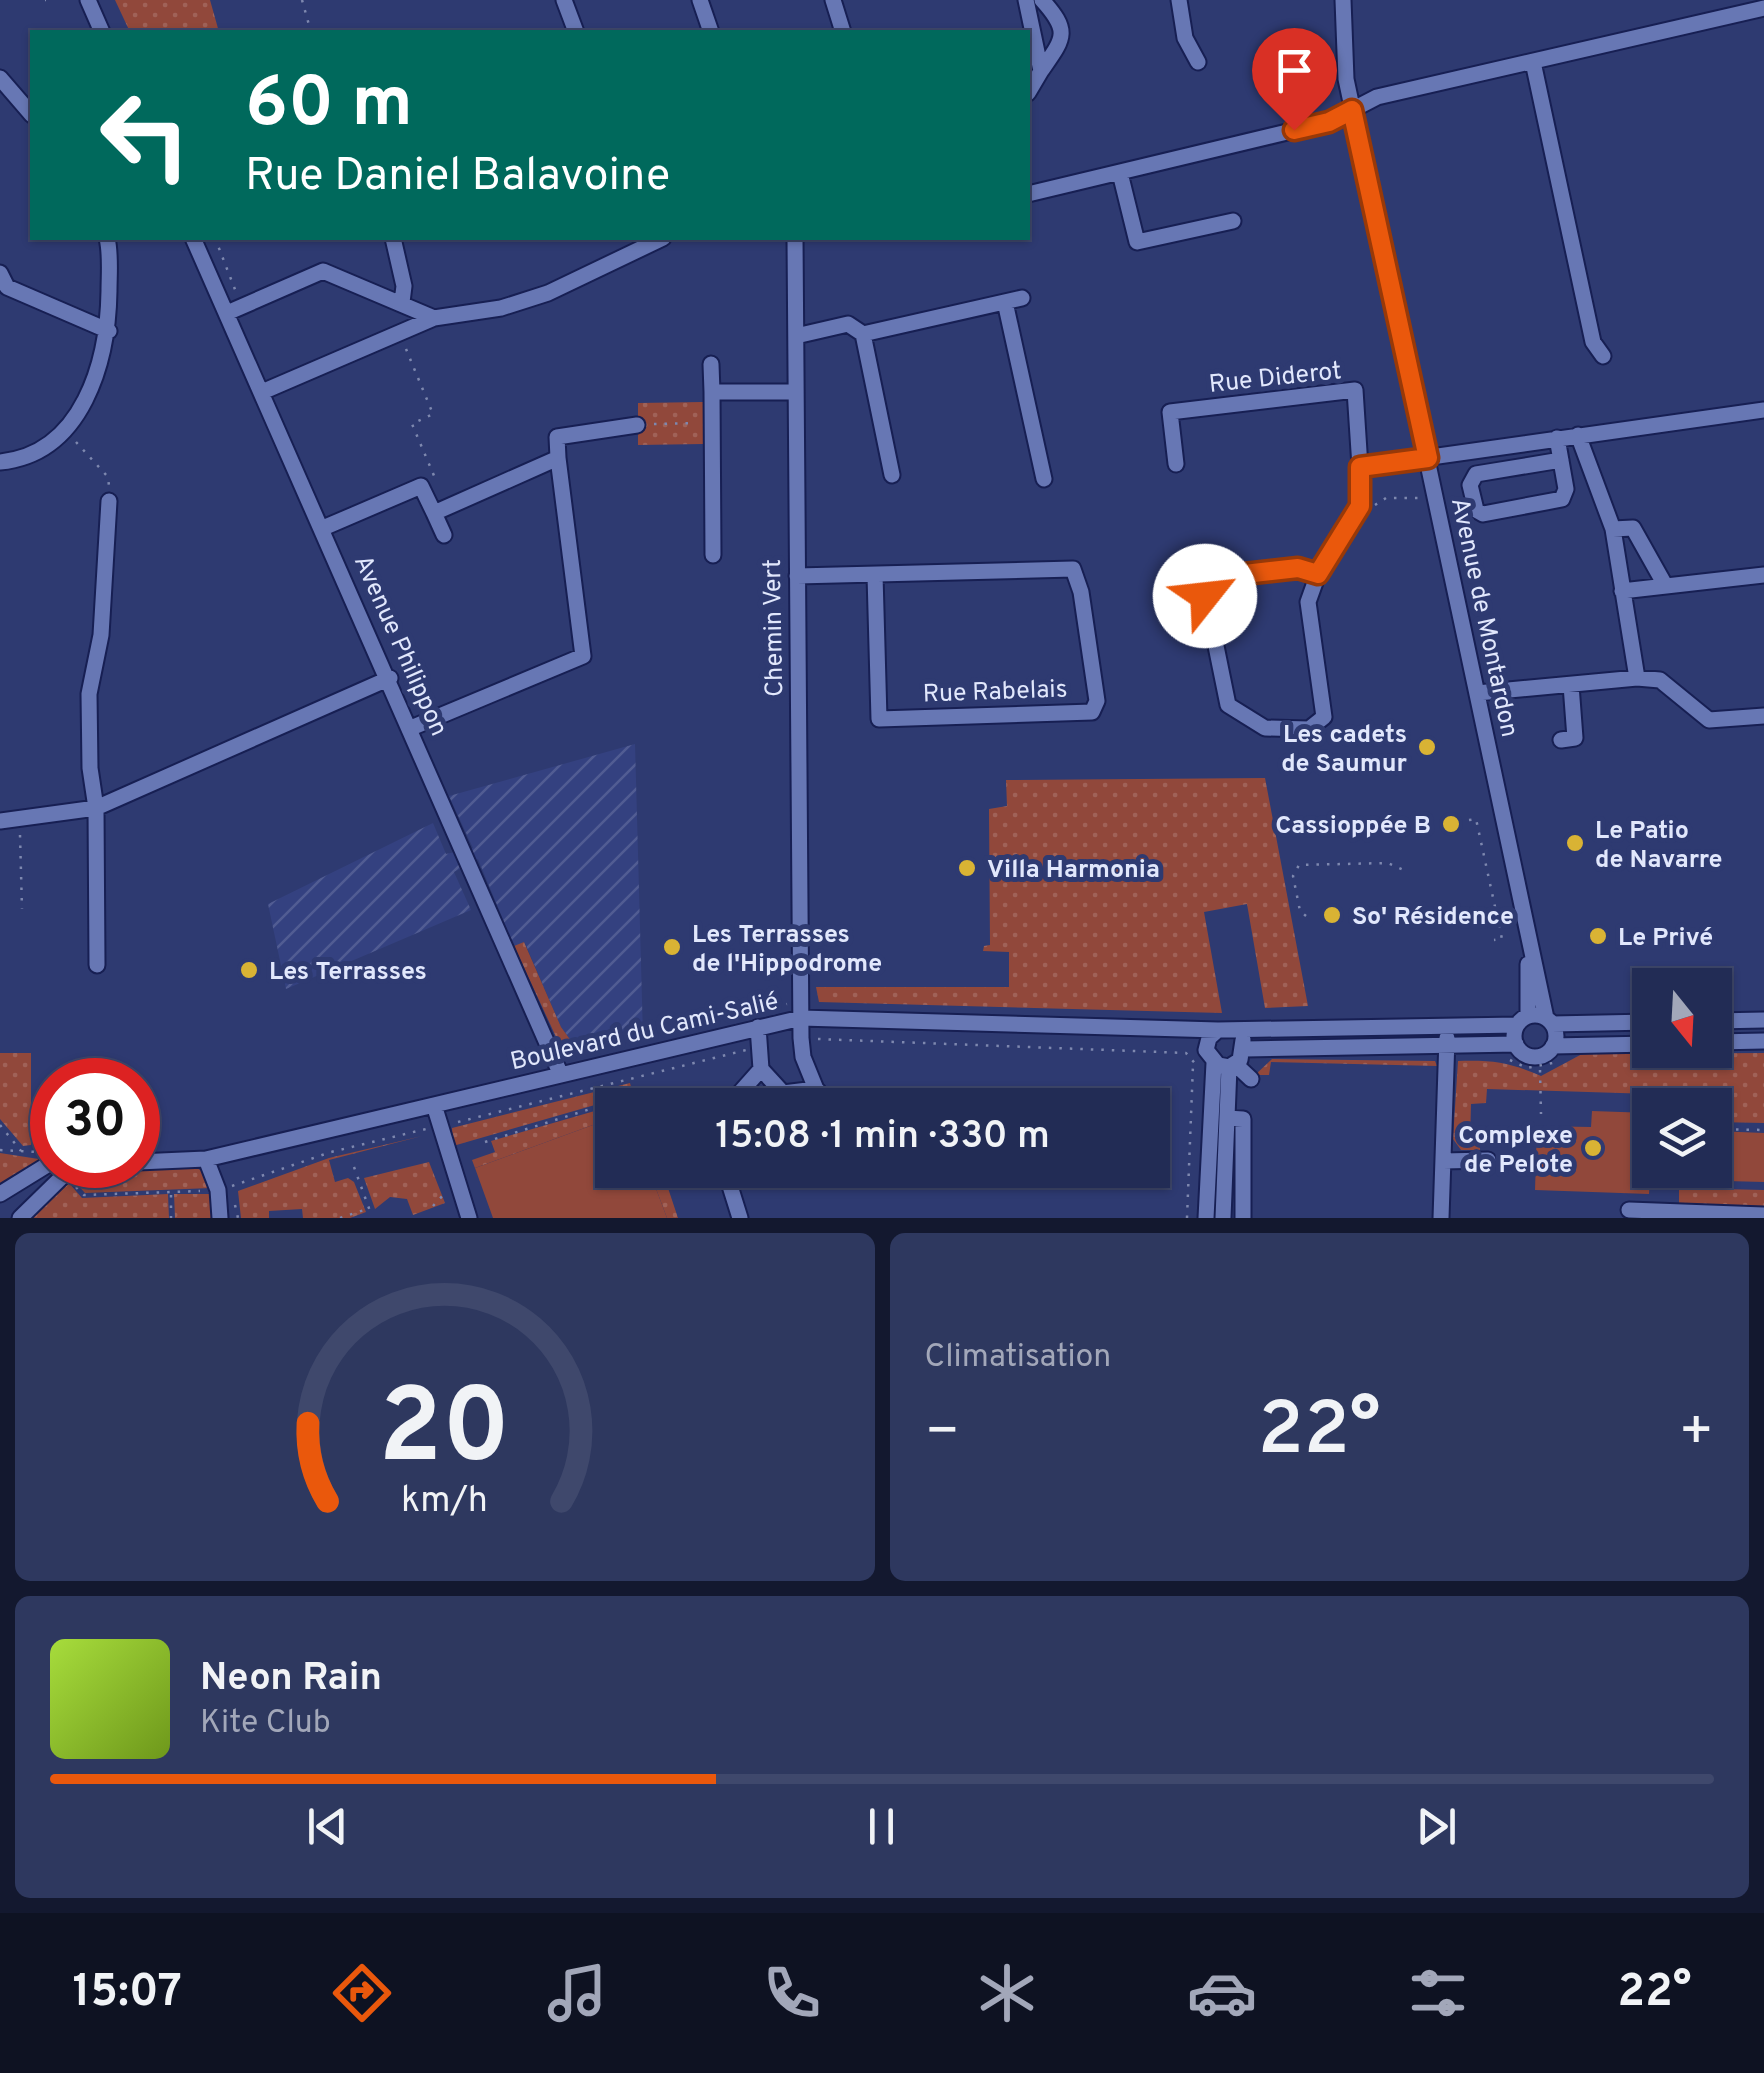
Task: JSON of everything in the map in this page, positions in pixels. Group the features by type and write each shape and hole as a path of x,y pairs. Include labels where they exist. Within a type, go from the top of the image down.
{"street":[{"path":"88,0 101,30"},
{"path":"564,0 575,30"},
{"path":"700,0 709,30"},
{"path":"834,0 842,30"},
{"path":"1026,0 1041,72"},
{"path":"1030,90 1062,40 1062,22 1042,0"},
{"path":"1179,0 1185,38 1198,62"},
{"name":"Avenue de Montardon","path":"1344,0 1346,79 1352,110 1529,950 1549,1021"},
{"path":"1030,191 1329,122 1377,98 1764,8"},
{"path":"1533,62 1593,342 1603,356"},
{"path":"0,78 30,113"},
{"path":"1120,173 1137,242 1233,221"},
{"path":"0,462 24,460 64,430 89,396 109,331 107,240"},
{"name":"Avenue Philippon","path":"194,240 234,310 262,392 561,1075"},
{"path":"394,240 404,286 402,302"},
{"name":"Chemin Vert","path":"795,240 801,1038 802,1057 816,1088"},
{"path":"262,392 434,318 501,308 548,293 628,244"},
{"path":"234,310 323,271 434,318"},
{"path":"0,273 7,286 109,331"},
{"path":"862,334 1014,300 1044,479"},
{"path":"796,336 848,324 862,334 892,475"},
{"path":"712,364 713,554"},
{"name":"Rue Diderot","path":"1176,464 1170,412 1355,390 1360,467"},
{"path":"712,392 795,392"},
{"path":"1318,574 1298,568 1218,577 1205,592 1228,705 1265,728 1309,729 1324,717 1308,602 1318,574 1360,506 1360,467 1764,410"},
{"path":"411,728 583,656 556,436 638,424"},
{"path":"1578,435 1613,530 1637,678"},
{"path":"1557,438 1561,460 1566,489 1562,499 1482,514 1476,510 1470,486 1476,474 1561,460"},
{"path":"434,513 558,458"},
{"path":"322,528 420,486 444,535"},
{"path":"97,964 96,808 90,768 89,694 101,635 109,501"},
{"path":"1613,530 1632,528 1665,585"},
{"name":"Rue Rabelais","path":"797,576 1074,569 1096,701 1092,712 880,719 875,575"},
{"path":"1622,590 1764,575"},
{"path":"0,821 96,808 390,678"},
{"path":"1477,693 1637,678 1660,680 1709,720 1764,716"},
{"path":"1561,740 1575,738 1571,685"},
{"name":"Avenue de Montardon","path":"1523,1021 1529,950"},
{"name":"Boulevard du Cami-Salié","path":"160,1161 206,1159 801,1018 1225,1030 1523,1021"},
{"path":"1732,1021 1764,1020"},
{"path":"1516,1044 1523,1021 1632,1022"},
{"path":"1516,1044 1538,1064 1553,1046 1556,1035 1549,1021"},
{"path":"1441,1218 1447,1032 1473,1024"},
{"path":"1170,1026 1252,1079"},
{"path":"758,1027 761,1070 778,1088"},
{"path":"1223,1218 1227,1118 1221,1061 1209,1038 1225,1030 1242,1037 1245,1048"},
{"path":"1732,1041 1764,1040"},
{"path":"1206,1218 1214,1084 1221,1061 1245,1048 1516,1044"},
{"path":"1553,1046 1632,1044"},
{"path":"745,1088 761,1070"},
{"path":"434,1106 469,1218"},
{"path":"1227,1118 1244,1119 1243,1218"},
{"path":"1226,1149 1243,1150"},
{"path":"206,1159 218,1190 220,1218"},
{"path":"1443,1161 1488,1160"},
{"path":"0,1194 30,1176"},
{"path":"1224,1184 1243,1184"},
{"path":"20,1218 51,1188"},
{"path":"731,1188 740,1218"},
{"path":"1629,1210 1764,1214"}],"path":[{"path":"302,0 310,30"},
{"path":"216,240 234,310"},
{"path":"400,333 432,414 412,424 435,478 420,486"},
{"path":"638,424 713,422"},
{"path":"64,430 108,476"},
{"path":"1360,506 1374,506 1386,498 1436,496"},
{"path":"20,819 22,909"},
{"path":"1470,820 1476,819 1502,938 1494,940"},
{"path":"1306,916 1300,911 1293,876 1299,865 1388,863 1408,872"},
{"path":"801,1038 1186,1053 1214,1084"},
{"path":"78,1188 84,1195 218,1190 331,1152 760,1047"},
{"path":"1186,1218 1193,1061"},
{"path":"1538,1064 1541,1114"},
{"path":"484,1142 595,1108"},
{"path":"0,1125 22,1152 0,1150"},
{"path":"1732,1129 1764,1130"},
{"path":"340,1218 369,1210 354,1167"},
{"path":"171,1192 172,1218"},
{"path":"433,1206 442,1196"}],"shaded area":[{"path":"115,0 210,0 218,30 129,30"},
{"path":"703,402 703,444 638,445 638,403"},
{"path":"635,744 643,1037 579,1052 561,1027 525,943 514,946 478,859 454,872 471,910 286,989 268,904 433,823 446,854 473,848 449,796"},
{"path":"1265,778 1308,1006 1265,1008 1247,904 1204,912 1222,1013 819,1002 816,987 1009,987 1009,952 983,951 984,946 990,945 989,809 1007,806 1006,780"},
{"path":"524,942 561,1027 579,1052 565,1048 557,1039 514,946"},
{"path":"0,1053 31,1053 30,1145 23,1146 0,1119"},
{"path":"1732,1053 1764,1053 1764,1123 1732,1122 1732,1088 1632,1088 1632,1093 1487,1089 1486,1103 1471,1104 1470,1143 1480,1144 1480,1150 1461,1150 1453,1139 1458,1061 1502,1063 1541,1076 1582,1054 1632,1054 1632,1068 1732,1068"},
{"path":"1272,1059 1435,1061 1437,1066 1271,1062 1269,1075 1255,1075"},
{"path":"595,1092 595,1105 453,1146 452,1128"},
{"path":"595,1111 595,1124 475,1168 472,1160 495,1152 491,1141"},
{"name":"Complexe de Pelote","path":"1592,1111 1632,1112 1632,1188 1649,1188 1649,1194 1535,1190 1537,1126 1591,1127"},
{"path":"595,1124 595,1188 656,1188 667,1218 493,1218 475,1168"},
{"name":"Complexe de Pelote","path":"1732,1132 1764,1133 1764,1182 1732,1181"},
{"path":"422,1136 329,1160 335,1182 348,1178 354,1182 366,1212 350,1218 303,1218 302,1209 269,1211 269,1218 241,1218 238,1191 329,1158"},
{"path":"0,1153 30,1158 30,1169 0,1188"},
{"path":"429,1162 445,1203 413,1215 407,1199 390,1197 375,1209 364,1178"},
{"path":"193,1166 204,1172 211,1188 85,1193 80,1188 160,1188 160,1169"},
{"path":"64,1188 73,1188 82,1198 168,1194 169,1218 32,1218"},
{"path":"656,1188 668,1188 678,1218 667,1218"},
{"path":"1679,1188 1764,1190 1764,1211 1679,1208"},
{"path":"174,1194 213,1194 217,1218 175,1218"}],"place":[{"name":"Les cadets de Saumur","path":"1427,747"},
{"name":"Cassioppée B","path":"1451,824"},
{"name":"Le Patio de Navarre","path":"1575,843"},
{"name":"Villa Harmonia","path":"967,868"},
{"name":"So' Résidence","path":"1332,915"},
{"name":"Le Privé","path":"1598,936"},
{"name":"Les Terrasses de l'Hippodrome","path":"672,947"},
{"name":"Les Terrasses","path":"249,970"},
{"name":"Complexe de Pelote","path":"1593,1148"}],"route":[{"path":"1205,596 1208,584 1218,577 1298,568 1318,574 1360,506 1360,467 1428,458 1352,110 1329,122 1294,130"}]}
